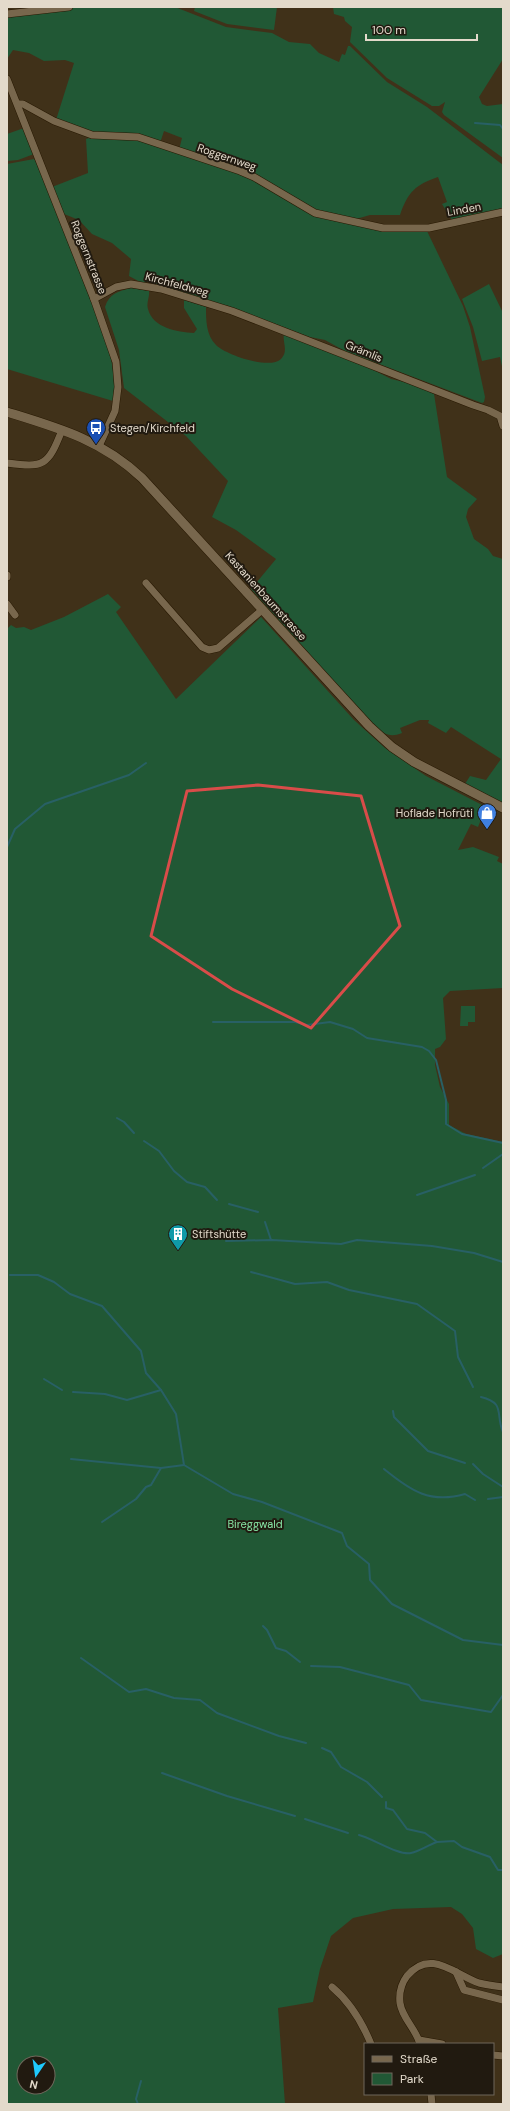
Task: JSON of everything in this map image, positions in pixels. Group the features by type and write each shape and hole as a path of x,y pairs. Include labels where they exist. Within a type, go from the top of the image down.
{"street":[{"path":"7,14 70,7"},
{"name":"Roggernstrasse","path":"7,79 9,89 18,104 113,351 118,376 115,412 99,446"},
{"name":"Roggernweg","path":"18,104 23,104 59,123 92,135 138,137 240,171 254,177 310,211 324,216 383,228 429,228"},
{"name":"Linden","path":"429,228 503,212"},
{"name":"Kirchfeldweg","path":"94,299 116,288 132,284 161,289 232,311"},
{"name":"Grämlis","path":"232,311 458,400 488,410 500,416 503,426"},
{"name":"Kastanienbaumstrasse","path":"7,412 62,430 114,454 142,478 369,726 392,747 435,774 503,808"},
{"path":"7,463 30,466 42,464 47,460 62,430"},
{"path":"146,584 197,642 209,650 218,648 262,610"},
{"path":"7,604 15,615"},
{"path":"430,2043 419,2042 404,2016 400,2003 401,1986 405,1978 416,1968 428,1964 442,1965 478,1983 503,1987"},
{"path":"456,1972 464,1990 503,2000"},
{"path":"332,1988 342,1996 354,2011 370,2043"}],"highlighted area":[{"path":"258,785 361,796 400,926 311,1028 232,989 151,936 187,791"}],"green space":[{"path":"78,7 175,7 226,27 272,33 289,42 310,44 319,53 339,62 342,54 345,55 348,46 350,46 387,82 427,107 503,165 503,209 452,220 442,204 447,202 438,177 423,183 413,190 406,200 400,215 370,215 356,219 320,213 264,181 179,150 182,138 164,131 160,143 99,134 56,120 74,63 65,60 44,61 29,53 13,50 7,59 7,16 54,12"},
{"path":"195,7 277,7 274,30 227,24 194,11"},
{"path":"333,7 503,7 503,59 479,97 482,104 487,106 503,104 503,158 444,115 442,112 445,102 439,106 432,106 387,78 350,42 352,27 345,21 344,17 334,14"},
{"path":"24,128 34,154 18,160 7,161 7,134"},
{"path":"92,137 132,137 243,173 314,214 427,231 463,306 470,327 485,397 484,402 482,403 345,351 325,340 310,337 226,305 221,305 150,282 146,282 144,284 129,276 131,259 112,243 92,234 79,220 64,214 52,187 88,173 86,139"},
{"path":"34,159 106,340 113,370 113,401 7,369 7,164"},
{"path":"489,284 503,313 503,371 500,357 482,361 473,327 462,299"},
{"path":"131,288 149,291 148,309 155,321 166,328 180,332 194,333 197,329 184,308 184,300 206,307 207,327 210,337 221,349 238,357 268,363 281,359 285,353 284,333 364,365 391,379 413,384 434,394 447,477 477,499 468,509 466,517 474,539 488,549 493,556 503,559 503,803 465,784 470,776 486,780 501,759 451,727 446,733 428,723 429,720 420,720 400,728 402,733 396,735 387,734 380,730 368,719 251,589 276,559 236,530 212,517 228,481 186,436 124,388 119,350 105,307 112,296 122,290"},
{"name":"Bireggwald","path":"108,594 121,607 116,612 176,699 261,617 354,720 385,748 426,776 486,807 478,827 471,824 458,850 473,847 499,857 497,861 503,864 503,988 450,991 443,998 446,1039 440,1047 435,1049 435,1065 440,1087 449,1104 449,1125 466,1134 503,1142 503,1954 493,1958 476,1949 473,1928 462,1914 451,1907 393,1909 353,1918 331,1936 320,1969 313,2002 278,2008 285,2104 7,2104 7,629 11,625 16,628 24,627 31,630 64,617"},
{"path":"461,1006 475,1006 475,1022 468,1022 468,1026 460,1026"}],"waterway":[{"path":"475,123 500,125 503,129"},
{"path":"7,847 15,829 45,804 129,775 146,763"},
{"path":"213,1022 295,1022 307,1025 330,1022 353,1029 367,1038 422,1047 429,1051 436,1060 446,1100 446,1124 462,1134 503,1143"},
{"path":"117,1118 124,1122 134,1133"},
{"path":"144,1141 159,1151 174,1171 187,1182 205,1187 217,1200"},
{"path":"483,1168 503,1154"},
{"path":"417,1195 475,1175"},
{"path":"229,1204 258,1212"},
{"path":"265,1222 271,1240"},
{"path":"226,1241 272,1240 341,1244 357,1240 432,1246 474,1253 503,1262"},
{"path":"251,1272 295,1284 327,1282 349,1290 417,1304 455,1331 458,1357 473,1387"},
{"path":"10,1275 38,1275 54,1282 70,1294 102,1306 141,1351 146,1373 161,1390 176,1414 184,1465 233,1494 262,1502 342,1533 347,1546 369,1564 370,1580 392,1604 463,1640 503,1645"},
{"path":"44,1379 62,1390"},
{"path":"73,1392 105,1394 127,1400 161,1390"},
{"path":"481,1397 489,1399 497,1406 503,1432"},
{"path":"393,1411 394,1417 428,1451 465,1463"},
{"path":"71,1459 161,1468 184,1465"},
{"path":"473,1464 483,1474 503,1487"},
{"path":"102,1522 136,1499 146,1487 151,1485 161,1468"},
{"path":"384,1469 403,1484 422,1494 441,1497 453,1497 465,1494 475,1500"},
{"path":"488,1499 503,1497"},
{"path":"263,1626 267,1630 276,1648 286,1651 300,1662"},
{"path":"81,1658 129,1692 146,1689 174,1698 200,1700 217,1713 279,1736 306,1743"},
{"path":"311,1666 340,1667 409,1685 421,1700 491,1712 503,1695"},
{"path":"322,1748 331,1752 341,1767 367,1782 382,1797"},
{"path":"162,1773 227,1796 295,1816"},
{"path":"386,1802 386,1808 393,1810 407,1829 425,1833 437,1842 454,1841 462,1847 490,1857 498,1870 503,1870"},
{"path":"305,1819 348,1833"},
{"path":"359,1835 400,1852 406,1853 414,1852 437,1842"},
{"path":"138,2104 136,2099 141,2081"}],"place":[{"name":"Stegen/Kirchfeld","path":"96,445"},
{"name":"Hoflade Hofrüti","path":"487,830"},
{"name":"Stiftshütte","path":"178,1251"}]}
